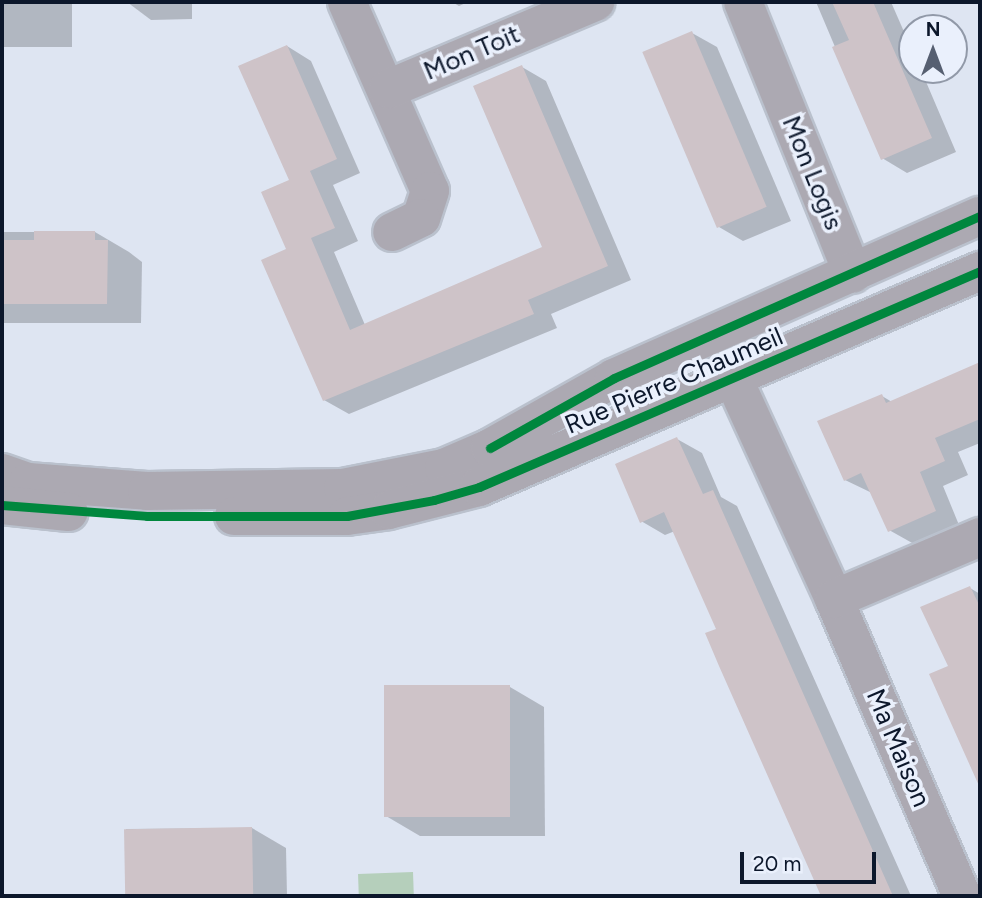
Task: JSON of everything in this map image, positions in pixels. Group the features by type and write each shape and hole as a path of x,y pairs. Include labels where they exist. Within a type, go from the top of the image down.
{"street":[{"path":"347,2 388,89 430,191 421,218 391,232"},
{"name":"Mon Toit","path":"388,89 595,2"},
{"name":"Mon Logis","path":"743,2 853,274"},
{"name":"Rue Pierre Chaumeil","path":"2,473 28,482 147,491 343,488 444,468 614,378 980,216"},
{"name":"Rue Pierre Chaumeil","path":"2,505 147,516 347,516 389,510 479,488 980,271"},
{"path":"853,274 926,295"},
{"path":"733,379 759,314"},
{"name":"Ma Maison","path":"733,379 834,599 962,896"},
{"path":"834,599 980,537"}],"green space":[{"path":"413,872 414,896 359,896 358,874"}],"building":[{"path":"832,2 873,2 898,60 898,84 909,84 932,138 881,160 832,47 849,40"},
{"path":"692,31 767,207 717,228 642,52"},
{"path":"287,45 337,159 310,171 335,228 311,238 350,330 542,247 473,86 522,65 608,266 528,300 534,314 323,401 261,260 286,249 261,192 289,180 238,66"},
{"path":"34,231 95,231 95,240 108,240 107,304 2,304 2,240 34,240"},
{"path":"980,362 980,419 935,438 945,461 920,472 936,511 888,532 861,473 844,481 817,421 882,394 886,403"},
{"path":"677,437 703,494 713,490 893,896 821,896 705,633 716,629 664,512 640,523 615,464"},
{"path":"970,586 980,607 980,788 929,674 948,666 920,607"},
{"path":"384,685 510,685 510,817 384,817"},
{"path":"252,827 253,896 125,896 124,829"}],"cycle path":[{"path":"490,448 614,378 980,216"},
{"path":"2,505 147,516 347,516 434,500 479,487 980,271"}]}
